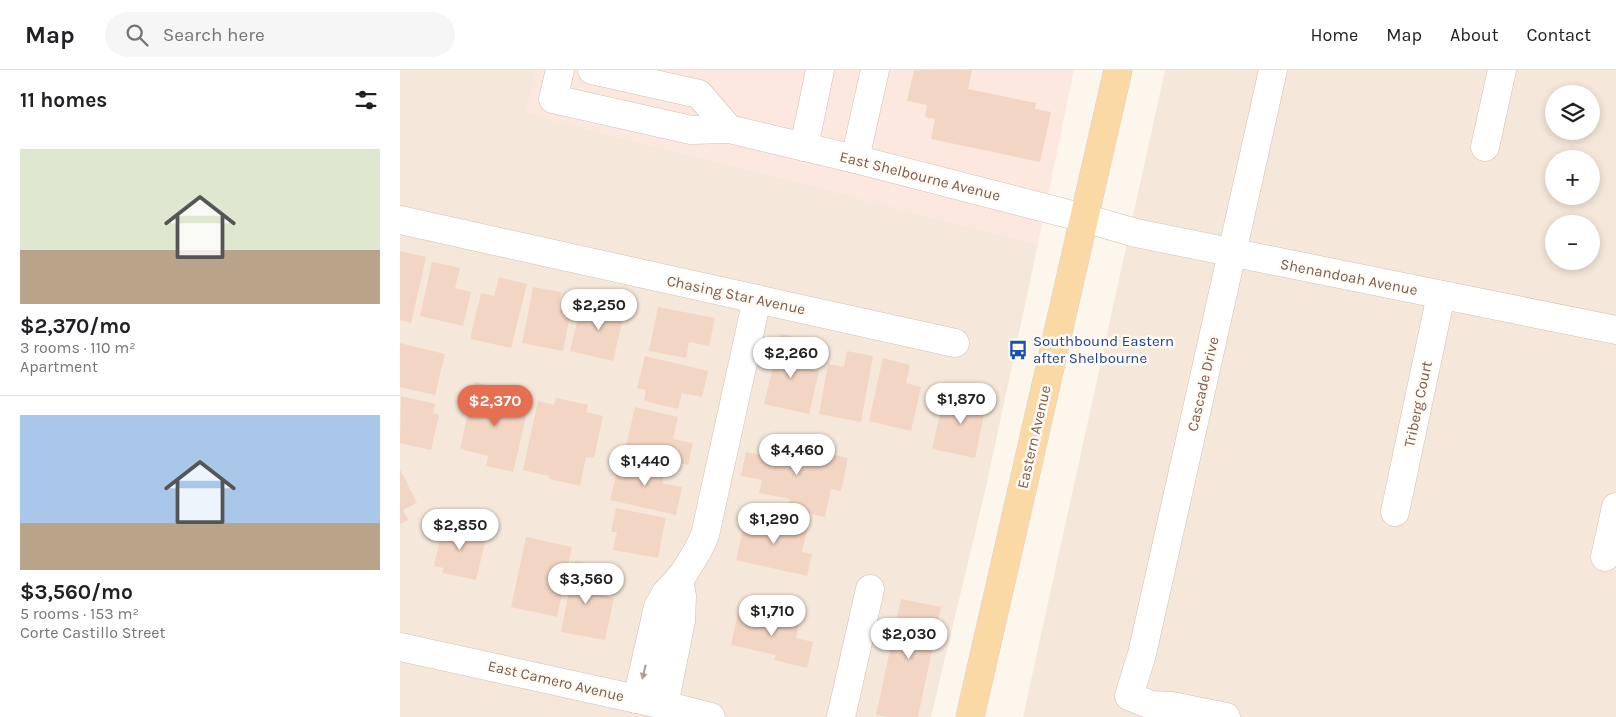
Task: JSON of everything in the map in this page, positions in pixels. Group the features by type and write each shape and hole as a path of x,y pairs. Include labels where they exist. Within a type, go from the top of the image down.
{"main road":[{"name":"Eastern Avenue","path":"970,717 1118,70"}],"street":[{"name":"East Shelbourne Avenue","path":"560,70 553,99 691,130 729,129 855,159 1084,218"},
{"path":"592,70 699,94 729,129"},
{"path":"804,148 820,70"},
{"path":"855,159 874,70"},
{"name":"Cascade Drive","path":"1226,717 1172,706 1151,705 1129,696 1144,644 1273,70"},
{"path":"1486,147 1502,70"},
{"name":"Shenandoah Avenue","path":"1084,218 1136,233 1616,330"},
{"name":"Chasing Star Avenue","path":"400,220 955,344"},
{"name":"Triberg Court","path":"1395,512 1441,295"},
{"path":"637,700 665,636 682,608 679,580 698,550 704,534 757,299"},
{"path":"1605,558 1616,507"},
{"path":"841,717 870,589"},
{"path":"664,705 665,636"},
{"name":"East Camero Avenue","path":"400,647 711,717"}],"shaded area":[{"path":"400,70 536,70 527,113 1038,244 986,487 931,717 400,717"},
{"path":"536,70 1074,70 1038,244 526,113"},
{"path":"1165,70 1616,70 1616,717 1023,717"}],"building":[{"path":"914,70 972,70 968,89 1036,103 1035,109 1051,112 1040,162 931,139 935,119 925,117 927,105 907,101"},
{"path":"400,251 426,257 411,323 400,320"},
{"path":"432,262 460,268 455,288 471,292 463,326 420,316"},
{"path":"499,277 527,284 511,348 470,339 481,293 494,296"},
{"path":"533,287 561,292 558,309 571,311 563,351 522,343"},
{"path":"598,299 626,305 613,361 570,351 579,314 593,318"},
{"path":"658,307 715,318 709,346 689,342 686,358 649,351"},
{"path":"781,334 802,339 796,366 819,371 809,414 764,404"},
{"path":"400,343 445,354 435,395 400,387"},
{"path":"847,351 873,356 861,422 819,414 828,364 844,367"},
{"path":"645,356 708,371 702,397 682,393 678,409 644,401 646,390 637,388"},
{"path":"883,358 910,365 906,383 921,387 911,431 869,421"},
{"path":"475,382 490,386 489,391 530,400 513,472 486,466 488,456 460,449"},
{"path":"961,389 988,395 975,458 932,449 942,405 957,409"},
{"path":"401,396 435,404 433,413 439,415 431,450 400,443"},
{"path":"556,398 588,405 586,412 603,416 594,458 586,457 580,486 549,479 549,476 523,470 538,401 554,405"},
{"path":"635,407 678,417 673,439 693,443 688,465 625,451"},
{"path":"767,440 848,458 841,491 831,489 825,517 788,509 790,499 759,493 762,480 741,476 746,452 764,456"},
{"path":"620,458 665,468 662,483 682,487 676,515 610,500"},
{"path":"400,469 417,503 403,510 408,520 400,524"},
{"path":"616,508 666,518 658,558 613,550 617,532 611,532"},
{"path":"747,512 808,527 802,552 812,554 807,576 736,560"},
{"path":"445,519 472,526 469,535 486,538 476,580 442,573 444,568 434,566"},
{"path":"526,537 572,547 557,617 511,607"},
{"path":"575,561 597,565 591,593 614,598 605,640 561,632"},
{"path":"901,599 941,607 918,717 876,715"},
{"path":"739,608 799,622 796,638 813,642 807,668 774,660 776,655 731,645"}],"place":[{"name":"Southbound Eastern after Shelbourne","path":"1018,350"}]}
